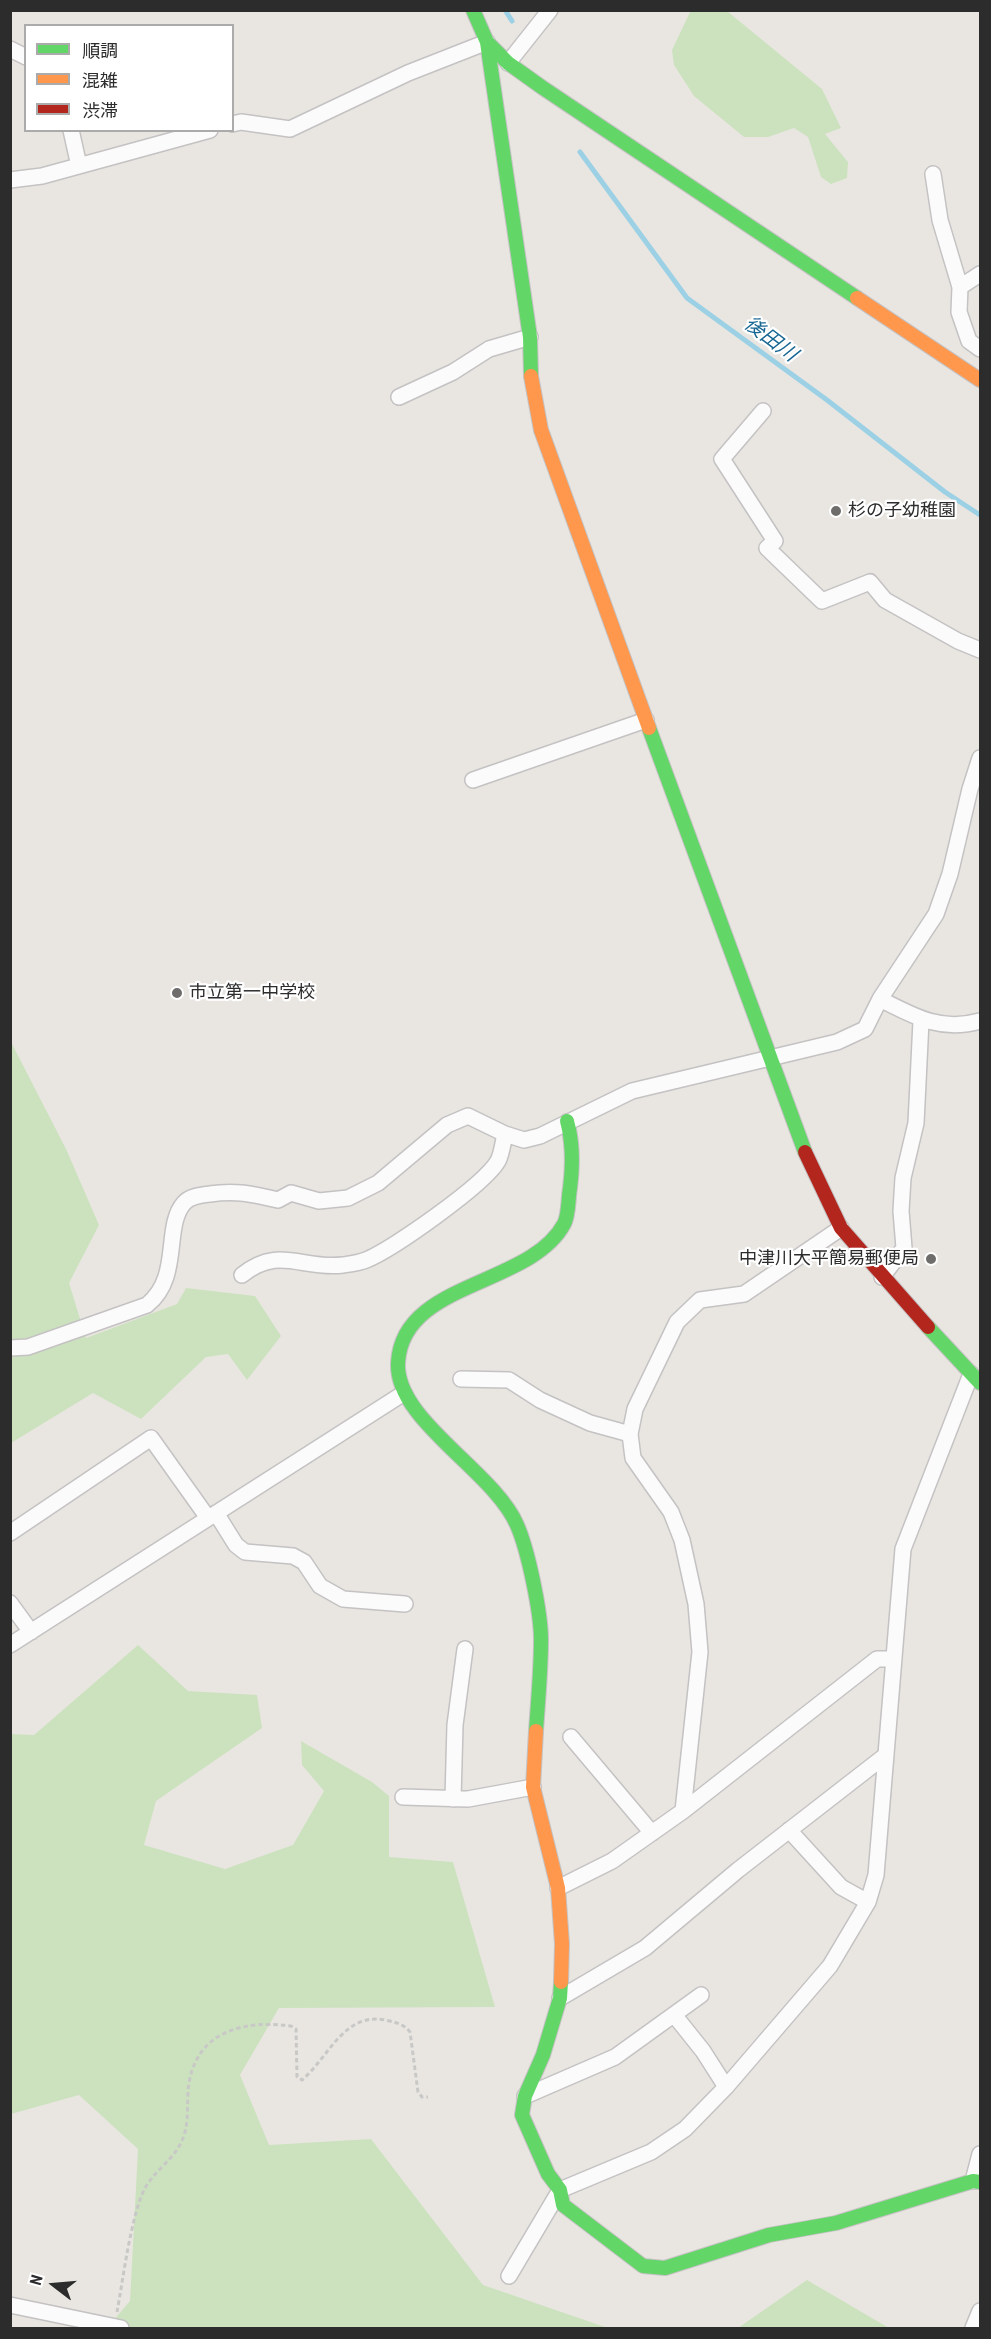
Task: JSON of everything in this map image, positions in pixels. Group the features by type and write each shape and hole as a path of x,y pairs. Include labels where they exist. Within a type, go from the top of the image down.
{"street":[{"path":"473,10 487,42 530,337 532,390 541,430 769,1058 815,1178 841,1228 882,1277 976,1378 903,1549 876,1875 868,1902 830,1966 686,2129 651,2152 560,2190 509,2276"},
{"path":"508,63 550,10"},
{"path":"487,42 508,63 981,380"},
{"path":"234,124 241,122 290,129 408,73 487,42"},
{"path":"10,49 24,56"},
{"path":"71,132 79,166"},
{"path":"10,180 42,176 181,134"},
{"path":"933,174 940,220 960,287 959,312 969,341 981,349"},
{"path":"960,287 981,274"},
{"path":"399,396 453,372 489,349 530,337"},
{"path":"763,411 722,459 775,541 767,548 822,601 870,582 885,600 958,641 981,650"},
{"path":"473,780 646,720"},
{"path":"10,1348 28,1347 72,1332 147,1305 156,1298 166,1278 180,1210 190,1198 232,1191 278,1200 291,1193 319,1201 348,1198 378,1183 447,1125 468,1116 505,1134 524,1140 540,1136 632,1091 837,1042 865,1029 880,999 936,914 950,874 970,789 981,758"},
{"path":"880,999 921,1021 962,1026 981,1021"},
{"path":"882,1277 904,1248 901,1211 903,1178 916,1123 921,1021"},
{"path":"567,1121 572,1139 572,1174 565,1223 541,1252 431,1307 406,1331 398,1364 404,1393 429,1426 492,1486 516,1523 526,1556 542,1638 533,1788 558,1888 562,1944 560,1998 543,2055 525,2096 522,2115 548,2174 560,2190 563,2205 643,2266 665,2268 769,2235 836,2223 977,2182 981,2154"},
{"path":"242,1275 257,1263 271,1259 340,1265 363,1261 397,1244 483,1179 498,1160 505,1134"},
{"path":"683,1811 700,1652 696,1604 682,1540 671,1512 633,1458 630,1434 635,1409 677,1322 700,1300 744,1294 841,1228"},
{"path":"461,1379 509,1380 540,1400 590,1423 630,1434"},
{"path":"10,1645 404,1393"},
{"path":"10,1533 151,1438 212,1516 236,1545 245,1552 293,1556 304,1562 320,1586 343,1599 405,1604"},
{"path":"10,1603 31,1632"},
{"path":"453,1799 455,1725 465,1649"},
{"path":"558,1888 612,1861 683,1811 877,1659 893,1659"},
{"path":"571,1737 652,1833"},
{"path":"560,1998 645,1948 789,1830 886,1755"},
{"path":"403,1797 468,1799 533,1788"},
{"path":"789,1830 841,1887 868,1902"},
{"path":"525,2096 615,2057 675,2016 701,1995"},
{"path":"675,2016 703,2051 726,2086"},
{"path":"10,2305 118,2327"},
{"path":"973,2328 981,2311"}],"path":[{"path":"118,2327 140,2200 151,2179 175,2153 183,2138 189,2083 194,2066 203,2049 215,2037 255,2025 291,2026 296,2029 297,2077 302,2080 352,2025 363,2019 393,2021 406,2027 410,2032 418,2092 422,2097 428,2097"}],"green space":[{"path":"691,10 727,11 822,89 841,128 825,134 848,162 847,178 831,184 821,177 808,137 794,128 768,137 744,137 694,96 674,65 672,50"},
{"path":"10,1040 66,1149 99,1225 69,1283 86,1338 177,1304 186,1288 255,1296 281,1336 247,1380 228,1354 206,1357 141,1419 93,1393 11,1443"},
{"path":"138,1645 188,1691 257,1695 262,1728 156,1801 144,1845 225,1869 293,1845 324,1791 302,1765 301,1741 372,1782 389,1796 389,1857 453,1862 495,2007 279,2008 240,2075 269,2145 371,2139 483,2285 608,2328 107,2328 130,2301 138,2149 79,2095 11,2114 11,1734 34,1735"},
{"path":"807,2280 889,2328 738,2328"}],"waterway":[{"name":"後田川","path":"505,10 512,21"},
{"name":"後田川","path":"580,152 687,298 827,400 945,492 980,515"}],"traffic: fast":[{"path":"473,10 487,42 530,337 531,376"},
{"path":"487,42 508,63 543,88 857,298"},
{"path":"649,728 805,1152"},
{"path":"536,1731 541,1640 539,1614 533,1581 517,1525 505,1505 488,1485 428,1425 412,1405 401,1384 398,1363 405,1336 421,1316 443,1300 524,1261 547,1245 564,1224 568,1212 572,1162 567,1121"},
{"path":"928,1327 980,1383"},
{"path":"561,1982 560,1998 543,2055 525,2096 522,2115 548,2174 560,2190 563,2205 643,2266 665,2268 769,2235 836,2223 973,2181 980,2182"}],"traffic: slow":[{"path":"857,298 980,380"},
{"path":"531,376 541,430 649,728"},
{"path":"536,1731 533,1787 558,1888 562,1944 561,1982"}],"traffic: jam":[{"path":"805,1152 841,1228 928,1327"}],"place":[{"name":"杉の子幼稚園","path":"836,511"},
{"name":"市立第一中学校","path":"177,993"},
{"name":"中津川大平簡易郵便局","path":"931,1259"}]}
